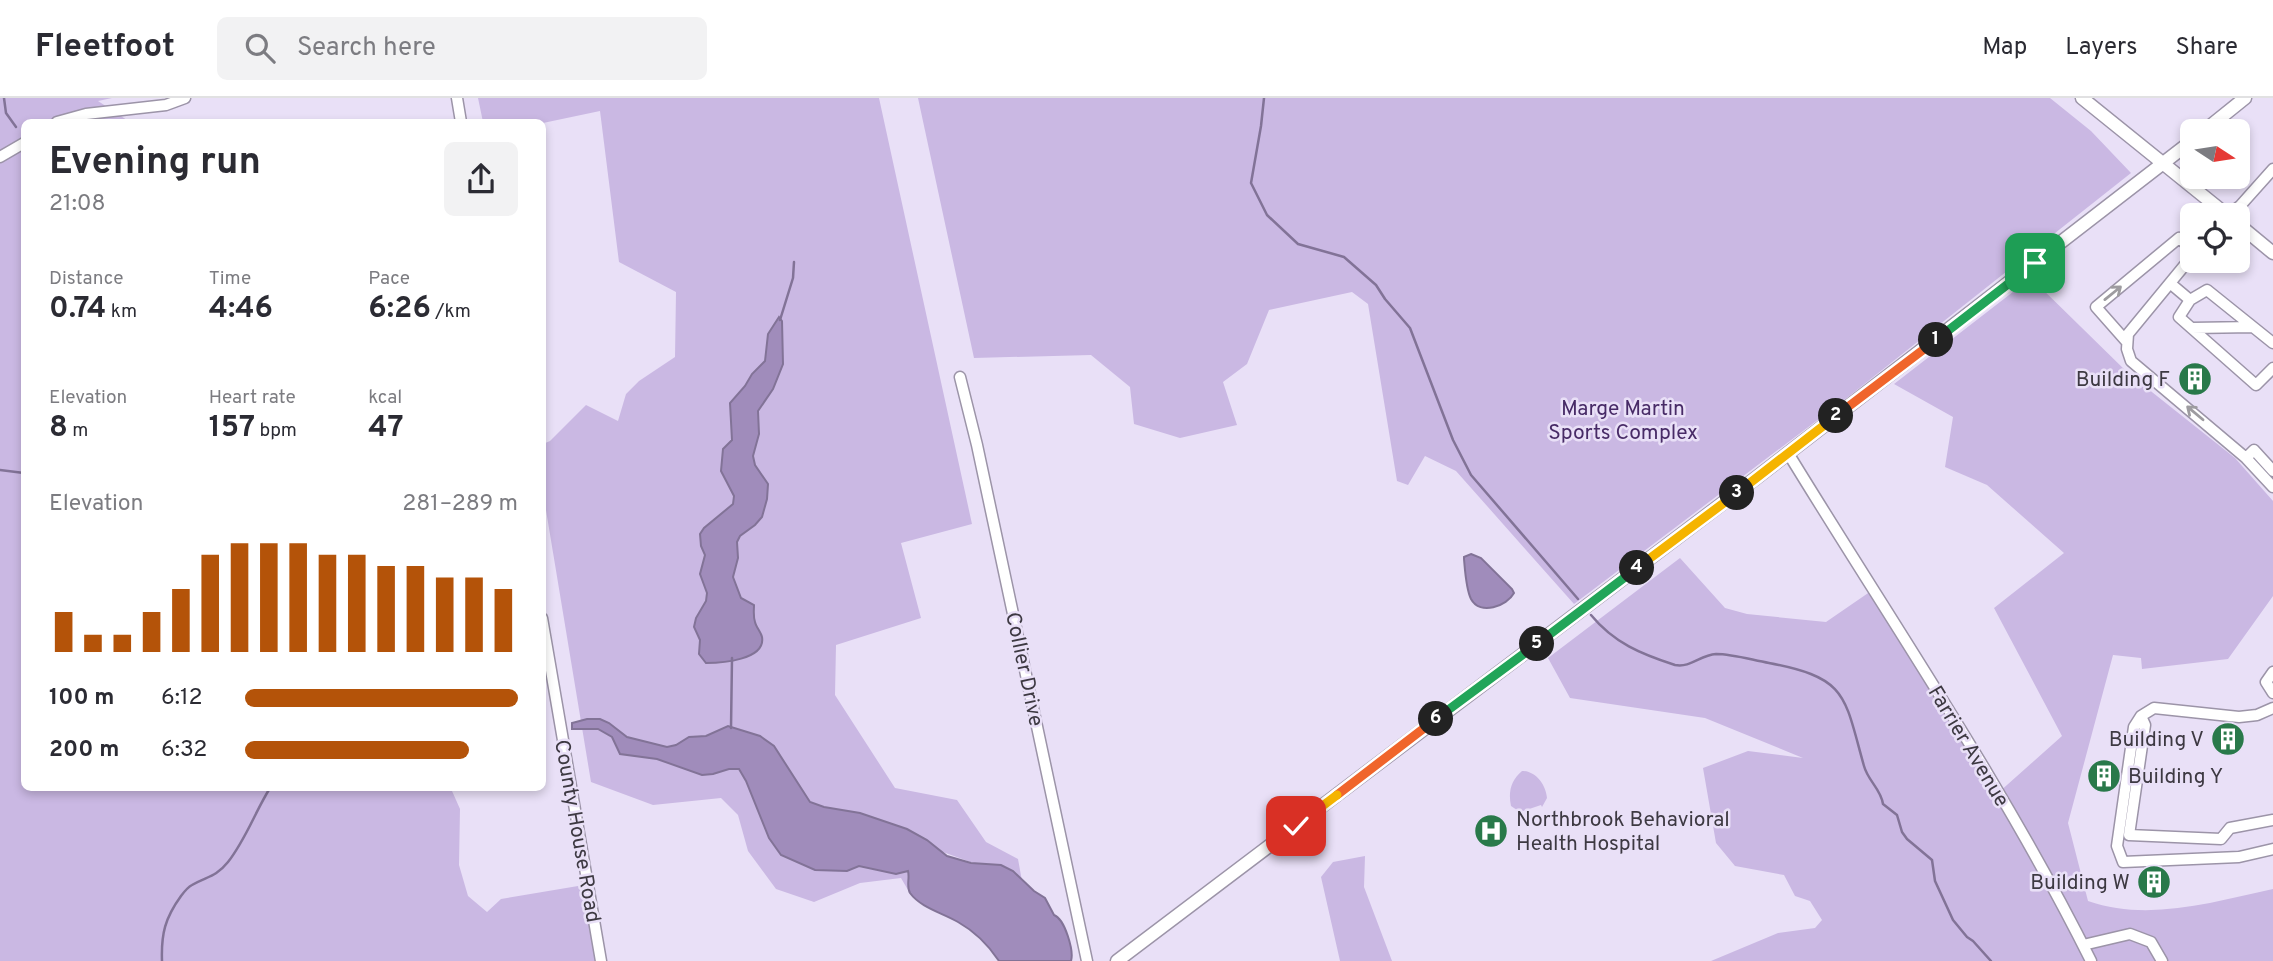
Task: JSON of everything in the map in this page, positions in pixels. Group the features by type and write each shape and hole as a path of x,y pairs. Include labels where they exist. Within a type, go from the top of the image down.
{"main road":[{"path":"2082,98 2212,203"},
{"path":"2219,119 2245,98"},
{"path":"1117,961 1788,453 2180,150"},
{"path":"2250,234 2273,253"}],"street":[{"path":"68,119 86,114 166,105 186,98"},
{"path":"457,98 460,119"},
{"path":"0,157 21,145"},
{"path":"2243,203 2273,169"},
{"path":"2180,239 2096,307 2126,341 2131,361 2246,458 2273,487"},
{"path":"2126,341 2128,334 2180,271"},
{"path":"2171,284 2190,300"},
{"path":"2273,343 2207,290 2190,300 2179,317 2256,385 2273,368"},
{"path":"2192,328 2253,327"},
{"name":"Collier Drive","path":"960,377 977,445 1087,961"},
{"path":"2246,458 2254,450 2273,471"},
{"name":"Farrier Avenue","path":"1788,453 1983,767 2091,961"},
{"name":"County House Road","path":"546,641 601,961"},
{"path":"2273,672 2266,681 2273,694"},
{"path":"2273,708 2257,715 2239,716 2154,708 2141,716 2134,727 2117,846 2123,862 2239,857 2273,849"},
{"path":"2141,716 2146,724 2129,835 2221,839 2230,828 2273,820"},
{"path":"2083,945 2130,934 2151,942 2162,961"}],"green space":[{"path":"0,98 112,98 98,101 125,119 21,119 21,791 452,791 460,809 459,865 468,896 487,912 501,899 584,885 597,961 0,961"},
{"path":"478,98 879,98 972,524 901,543 921,618 836,645 835,695 895,788 957,800 986,842 1018,859 1022,881 943,852 908,890 901,878 860,883 814,902 776,889 748,851 738,815 721,798 653,805 591,782 546,510 546,443 586,405 618,421 626,394 639,381 675,357 676,292 619,262 600,111 546,122 546,119 482,119"},
{"name":"Marge Martin Sports Complex","path":"918,98 2050,98 2091,131 2131,173 1848,397 1574,604 1456,471 1425,456 1408,485 1397,481 1368,304 1352,292 1269,310 1247,364 1223,382 1237,425 1180,438 1134,424 1130,387 1091,355 974,358"},
{"path":"2031,278 2128,373 2235,458 2273,501 2273,596 2228,659 2142,669 2141,658 2113,655 2068,823 2088,901 2134,910 2157,910 2204,904 2273,889 2273,961 1711,961 1778,933 1815,928 1822,920 1810,901 1795,896 1784,875 1735,866 1716,843 1703,768 1748,751 1803,758 1705,718 1570,698 1548,658 1680,558 1725,608 1747,614 1826,622 1874,589 1998,793 2062,736 1994,608 2064,553 1987,485 1945,467 1953,417 1894,384"},
{"path":"1522,771 1532,773 1542,784 1547,798 1542,807 1541,805 1520,812 1511,806 1511,787"},
{"path":"1365,856 1364,887 1392,961 1340,961 1321,877 1333,862"}],"shaded area":[{"path":"779,317 782,321 783,364 773,389 758,411 759,434 753,456 755,465 768,484 767,499 762,517 740,536 737,542 738,558 733,577 741,598 754,605 754,620 762,637 761,645 757,651 741,659 706,663 699,654 700,640 694,627 707,593 700,574 705,555 700,534 733,504 734,496 721,471 723,449 732,440 730,403 765,361 768,334"},
{"path":"1471,554 1481,558 1512,589 1514,593 1511,598 1500,605 1487,608 1475,604 1467,585 1464,557"},
{"path":"600,719 627,737 667,747 689,737 706,736 728,726 760,736 774,746 810,802 860,813 907,829 947,856 971,863 1001,865 1013,871 1045,898 1054,915 1062,922 1070,943 1071,961 999,961 986,944 970,930 915,898 909,890 908,871 896,874 859,866 847,871 815,870 781,855 769,838 739,769 702,775 657,759 620,754 612,737 598,729 572,729 572,723"}],"waterway":[{"path":"4,98 6,113 16,127"},
{"path":"1264,98 1251,183 1267,215 1298,244 1344,257 1376,285 1410,328 1453,440 1471,475 1578,599"},
{"path":"780,320 793,278 794,262"},
{"path":"0,470 21,473"},
{"path":"1591,615 1609,633 1629,646 1675,665 1686,665 1710,655 1729,655 1795,669 1829,683 1846,706 1866,771 1883,804 1897,815 1907,839 1932,860 1935,881 1953,920 1991,961"},
{"path":"731,728 732,658"},
{"path":"162,961 165,927 176,904 189,887 215,874 228,862 268,791"}],"place":[{"name":"Building F","path":"2195,379"},
{"name":"Building V","path":"2228,739"},
{"name":"Building Y","path":"2104,776"},
{"name":"Northbrook Behavioral Health Hospital","path":"1491,831"},
{"name":"Building W","path":"2154,882"}],"route":[{"path":"1296,826 1711,513 2035,263"}]}
